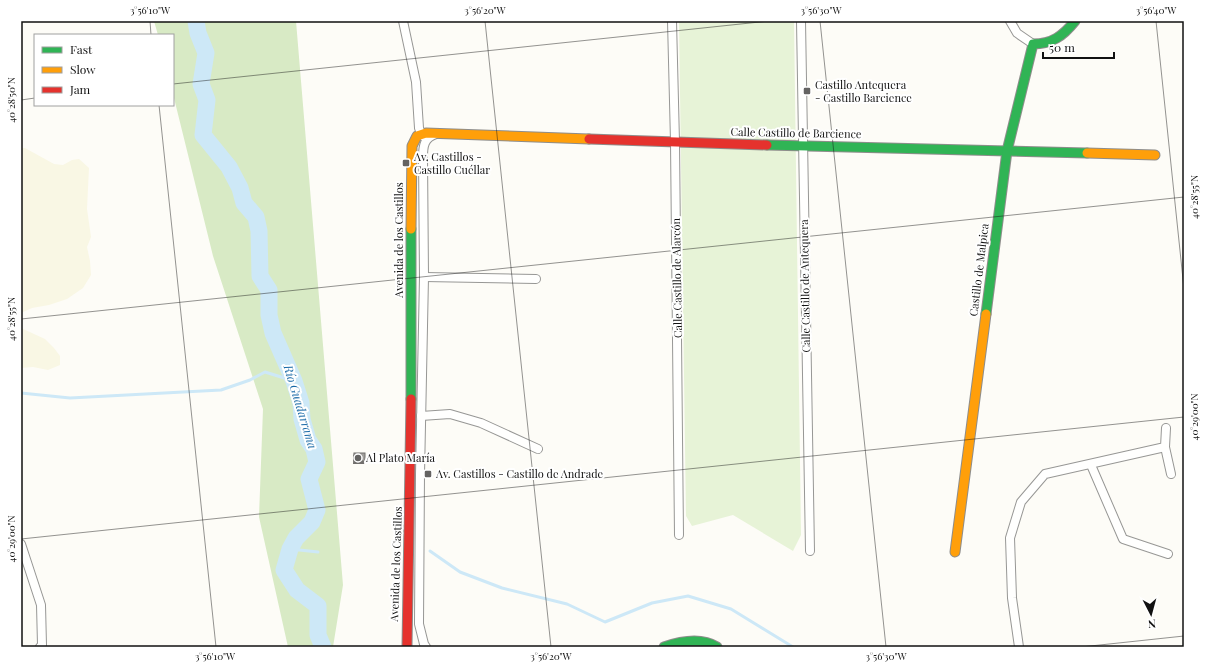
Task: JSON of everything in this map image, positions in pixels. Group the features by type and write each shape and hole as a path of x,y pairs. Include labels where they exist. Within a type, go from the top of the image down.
{"street":[{"path":"403,21 416,82 419,128 424,137"},
{"name":"Calle Castillo de Alarcón","path":"672,21 675,142 679,535"},
{"name":"Calle Castillo de Antequera","path":"801,21 810,551"},
{"path":"1010,21 1017,33 1033,44 1044,44 1059,38 1075,21"},
{"name":"Castillo de Malpica","path":"954,552 1007,151 1033,44"},
{"name":"Calle Castillo de Barcience","path":"424,137 436,134 1155,155"},
{"name":"Avenida de los Castillos","path":"407,647 411,440 411,162 414,140 424,137 422,157 424,276 419,624 426,647"},
{"path":"424,276 536,279"},
{"path":"421,416 450,414 481,423 538,449"},
{"path":"1166,428 1165,447 1171,474"},
{"path":"1019,647 1012,598 1010,538 1021,502 1045,474 1091,465 1165,447"},
{"path":"1091,465 1123,539 1168,554"},
{"path":"21,544 41,605 42,645 40,647"},
{"path":"664,647 688,641 714,644 718,647"},
{"path":"697,641 705,647"}],"shaded area":[{"path":"21,148 25,148 54,164 63,165 72,160 79,159 89,168 87,209 91,237 87,247 91,275 83,288 67,299 49,305 32,308 21,313"},
{"path":"21,328 45,339 60,356 60,365 48,370 33,367 21,368"}],"green space":[{"path":"154,21 296,21 343,585 333,647 288,647 259,517 263,409 213,256 174,98 174,34 158,34"},
{"path":"679,21 794,21 801,535 793,551 733,515 692,526 686,516"}],"building":[{"path":"354,453 365,453 365,461 354,461"}],"waterway":[{"name":"Río Guadarrama","path":"196,21 198,33 206,53 201,84 207,100 203,135 229,167 240,188 244,203 256,217 259,231 260,276 269,290 269,315 273,333 294,381 301,403 302,419 308,440 314,449 317,462 309,479 317,510 312,522 296,538 290,549 284,570 297,590 318,606 318,635 323,647"},
{"path":"21,393 70,398 221,390 250,380 265,372 294,381"},
{"path":"290,549 318,552"},
{"path":"430,551 460,572 502,588 567,604 605,622 652,603 688,596 731,609 793,647"}],"traffic: fast":[{"path":"986,314 1007,151 1033,44 1046,43 1057,38 1075,21"},
{"path":"767,145 1087,153"},
{"path":"411,229 411,399"},
{"path":"664,647 691,641 704,642 717,647"}],"traffic: slow":[{"path":"411,229 412,146 417,136 426,133 589,139"},
{"path":"1087,153 1155,155"},
{"path":"955,552 986,314"}],"traffic: jam":[{"path":"589,139 767,145"},
{"path":"407,647 411,399"}],"place":[{"name":"Castillo Antequera - Castillo Barcience","path":"807,91"},
{"name":"Av. Castillos - Castillo Cuéllar","path":"406,163"},
{"name":"Al Plato María","path":"358,458"},
{"name":"Av. Castillos - Castillo de Andrade","path":"428,474"}]}
